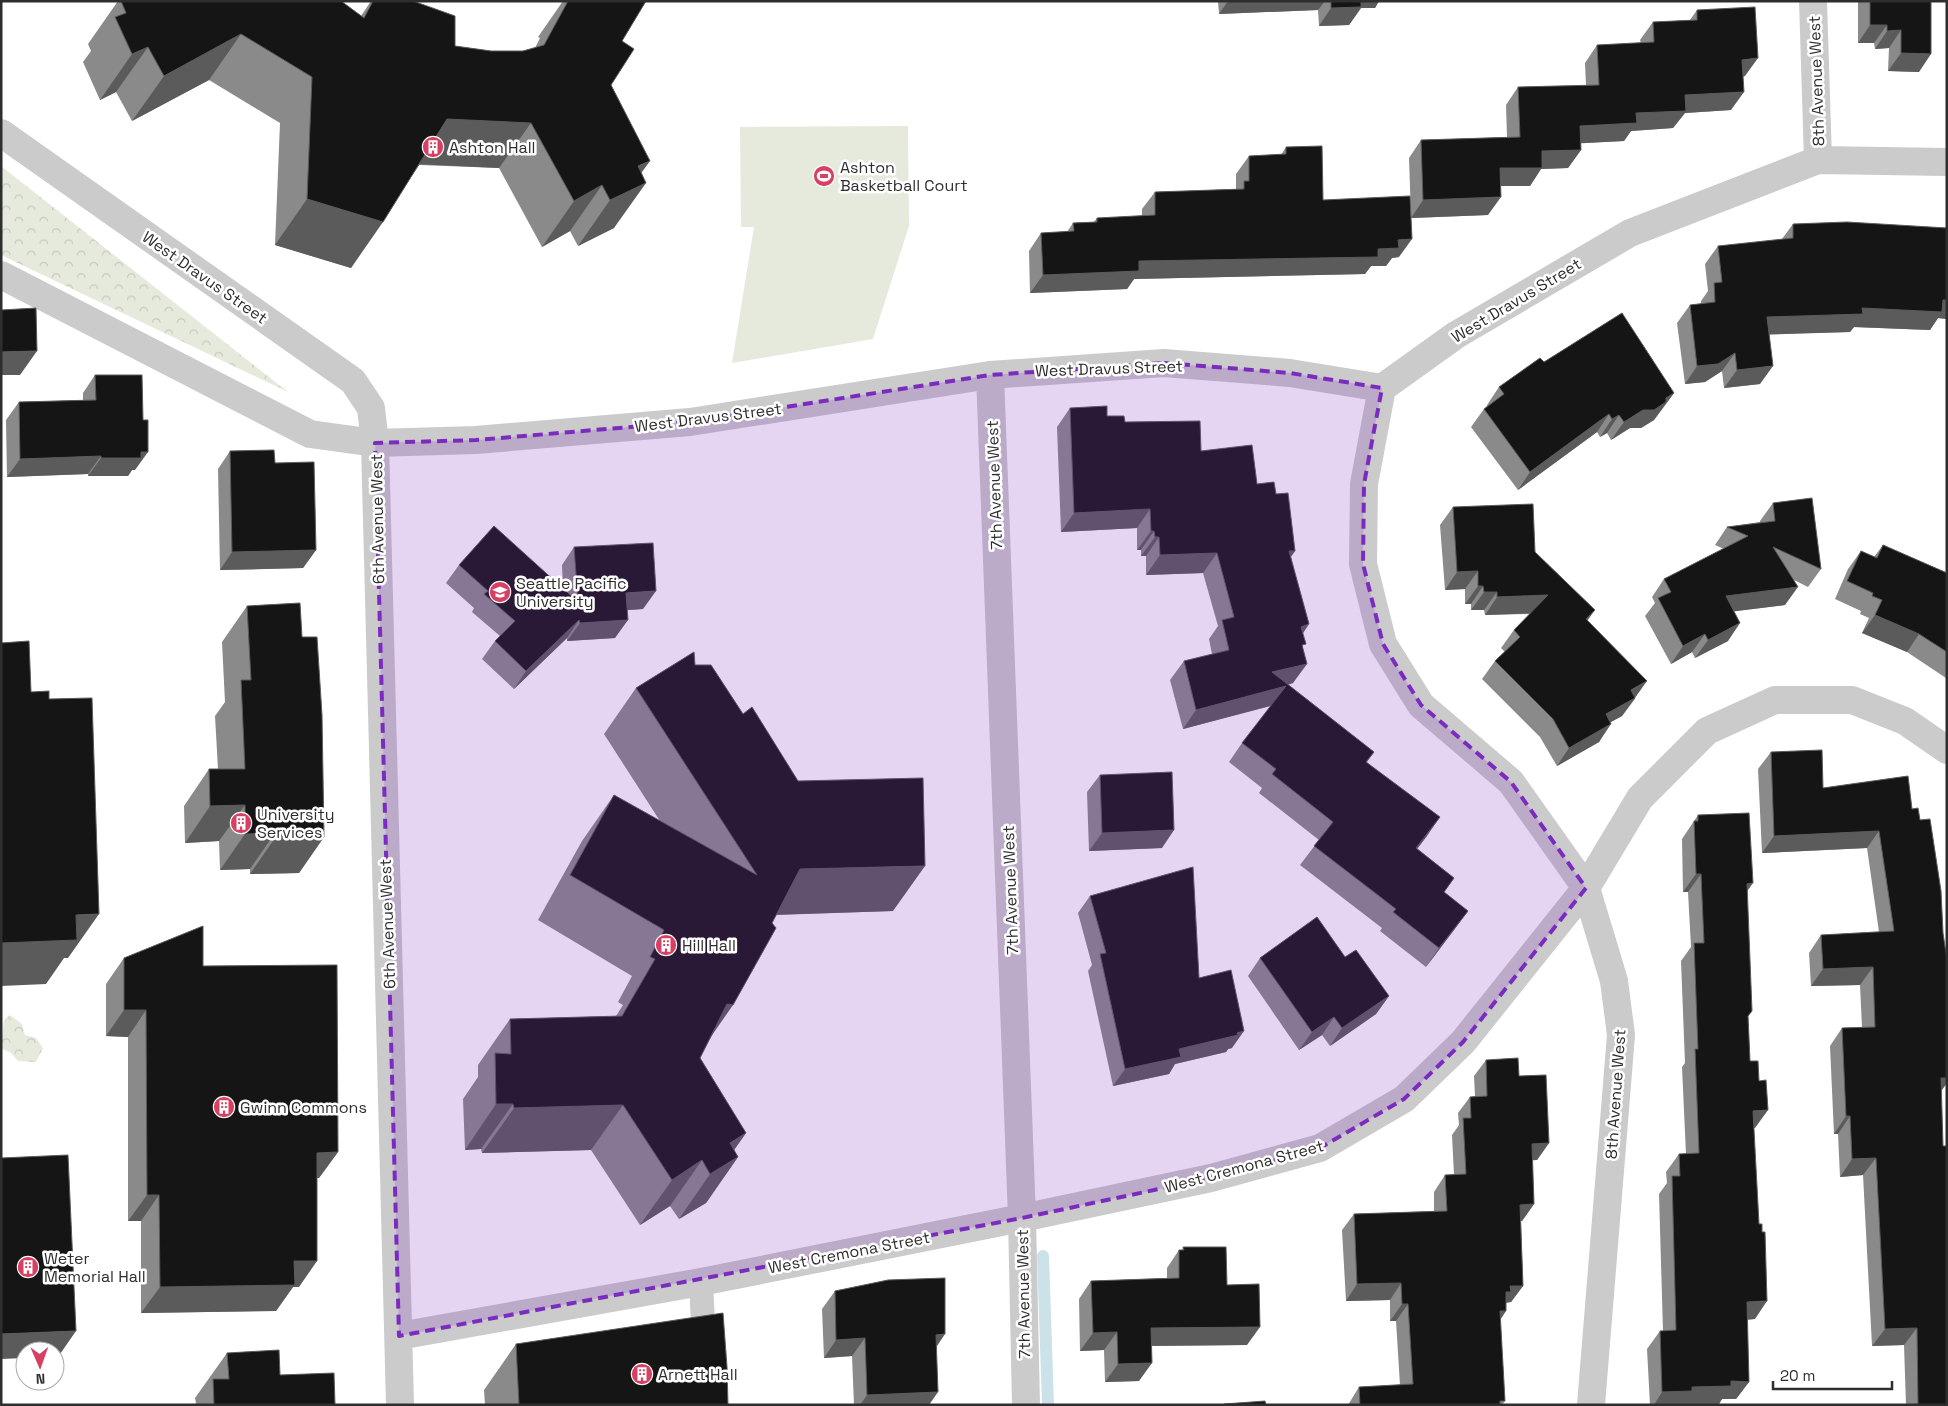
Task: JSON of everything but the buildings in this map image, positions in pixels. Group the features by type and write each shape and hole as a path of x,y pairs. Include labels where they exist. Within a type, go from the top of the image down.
{"street":[{"name":"8th Avenue West","path":"1813,1 1818,160"},
{"name":"West Dravus Street","path":"1,134 353,380 371,408 375,443"},
{"path":"1818,160 1947,162"},
{"name":"West Dravus Street","path":"1,275 310,434 375,443 476,440 690,422 990,375 1164,363 1290,373 1382,388 1456,335 1630,233 1818,160"},
{"name":"7th Avenue West","path":"990,375 1022,1218 1026,1405"},
{"name":"8th Avenue West","path":"1382,388 1364,484 1362,564 1383,644 1421,705 1511,782 1586,888 1614,981 1622,1035 1591,1405"},
{"name":"6th Avenue West","path":"375,443 400,1405"},
{"name":"West Cremona Street","path":"398,1336 701,1282 1022,1218 1211,1178 1320,1148 1404,1099 1457,1048 1586,888 1640,798 1707,731 1775,700 1852,700 1905,721 1947,750"}],"lane":[{"path":"701,1282 707,1405"}],"highlighted area":[{"path":"1164,363 1290,373 1382,388 1364,484 1363,564 1383,644 1421,705 1511,782 1586,888 1463,1042 1404,1099 1320,1148 1211,1178 1022,1218 399,1336 375,443 476,440 690,422 990,375"}],"green space":[{"path":"908,126 909,226 873,339 732,363 754,227 741,227 740,127"},
{"path":"1,166 288,392 1,255"},
{"path":"10,1015 22,1024 25,1035 36,1038 43,1048 36,1062 18,1061 11,1053 1,1048 4,1020"}],"waterway":[{"path":"1043,1256 1048,1405"}],"place":[{"name":"Ashton Hall","path":"433,147"},
{"name":"Ashton Basketball Court","path":"824,176"},
{"name":"Seattle Pacific University","path":"500,592"},
{"name":"University Services","path":"241,823"},
{"name":"Hill Hall","path":"666,945"},
{"name":"Gwinn Commons","path":"224,1107"},
{"name":"Weter Memorial Hall","path":"28,1267"},
{"name":"Arnett Hall","path":"642,1374"}]}
